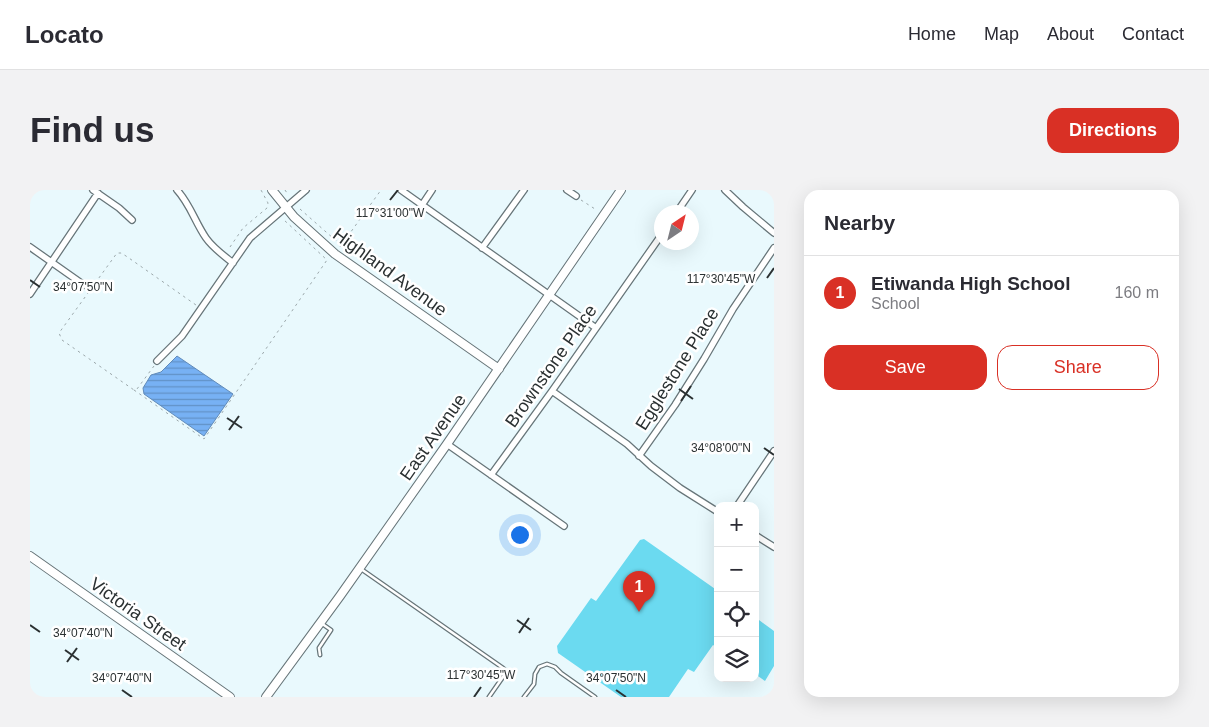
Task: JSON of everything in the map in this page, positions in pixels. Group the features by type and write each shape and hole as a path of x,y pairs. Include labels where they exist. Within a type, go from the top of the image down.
{"main road":[{"name":"Highland Avenue","path":"272,190 303,226 335,254 499,369"},
{"name":"East Avenue","path":"266,697 447,444 621,190"},
{"name":"Victoria Street","path":"30,556 230,697"}],"street":[{"path":"177,190 185,198 206,238 233,263"},
{"path":"157,361 182,336 250,238 306,190"},
{"path":"401,190 596,328"},
{"path":"422,204 432,190"},
{"path":"482,248 524,190"},
{"path":"567,190 576,196"},
{"path":"682,205 692,190"},
{"path":"725,190 742,208 774,233"},
{"path":"30,294 96,192 132,220"},
{"name":"Brownstone Place","path":"491,475 552,392 654,246"},
{"path":"30,247 84,285"},
{"name":"Egglestone Place","path":"639,456 675,405 733,309 774,248"},
{"path":"552,392 627,444 639,456 680,488 714,509"},
{"path":"447,444 564,526"},
{"path":"739,502 774,451"},
{"path":"759,538 774,547"}],"lane":[{"path":"359,568 506,671 489,697"},
{"path":"320,622 334,632"},
{"path":"320,655 319,648 331,630"},
{"path":"466,648 468,644"},
{"path":"524,697 534,684 535,674 539,667 547,664 555,667 595,697"}],"path":[{"path":"230,247 244,228 267,208 268,203 261,190"},
{"path":"340,247 381,190"},
{"path":"576,196 595,210"},
{"path":"300,209 334,239 343,244"},
{"path":"201,309 126,256 118,253 62,328 59,336 62,340 204,439 327,260 284,220"},
{"path":"134,390 137,389 157,361"}],"shaded area":[{"path":"177,356 233,394 204,436 144,394 143,388 151,375 161,372"},
{"path":"644,539 714,588 714,646 694,672 688,669 669,697 621,697 558,653 557,646 591,598 596,601 640,540"},
{"path":"759,620 774,631 774,666 765,681 759,677"}],"place":[{"name":"Etiwanda High School","path":"639,612"}]}
